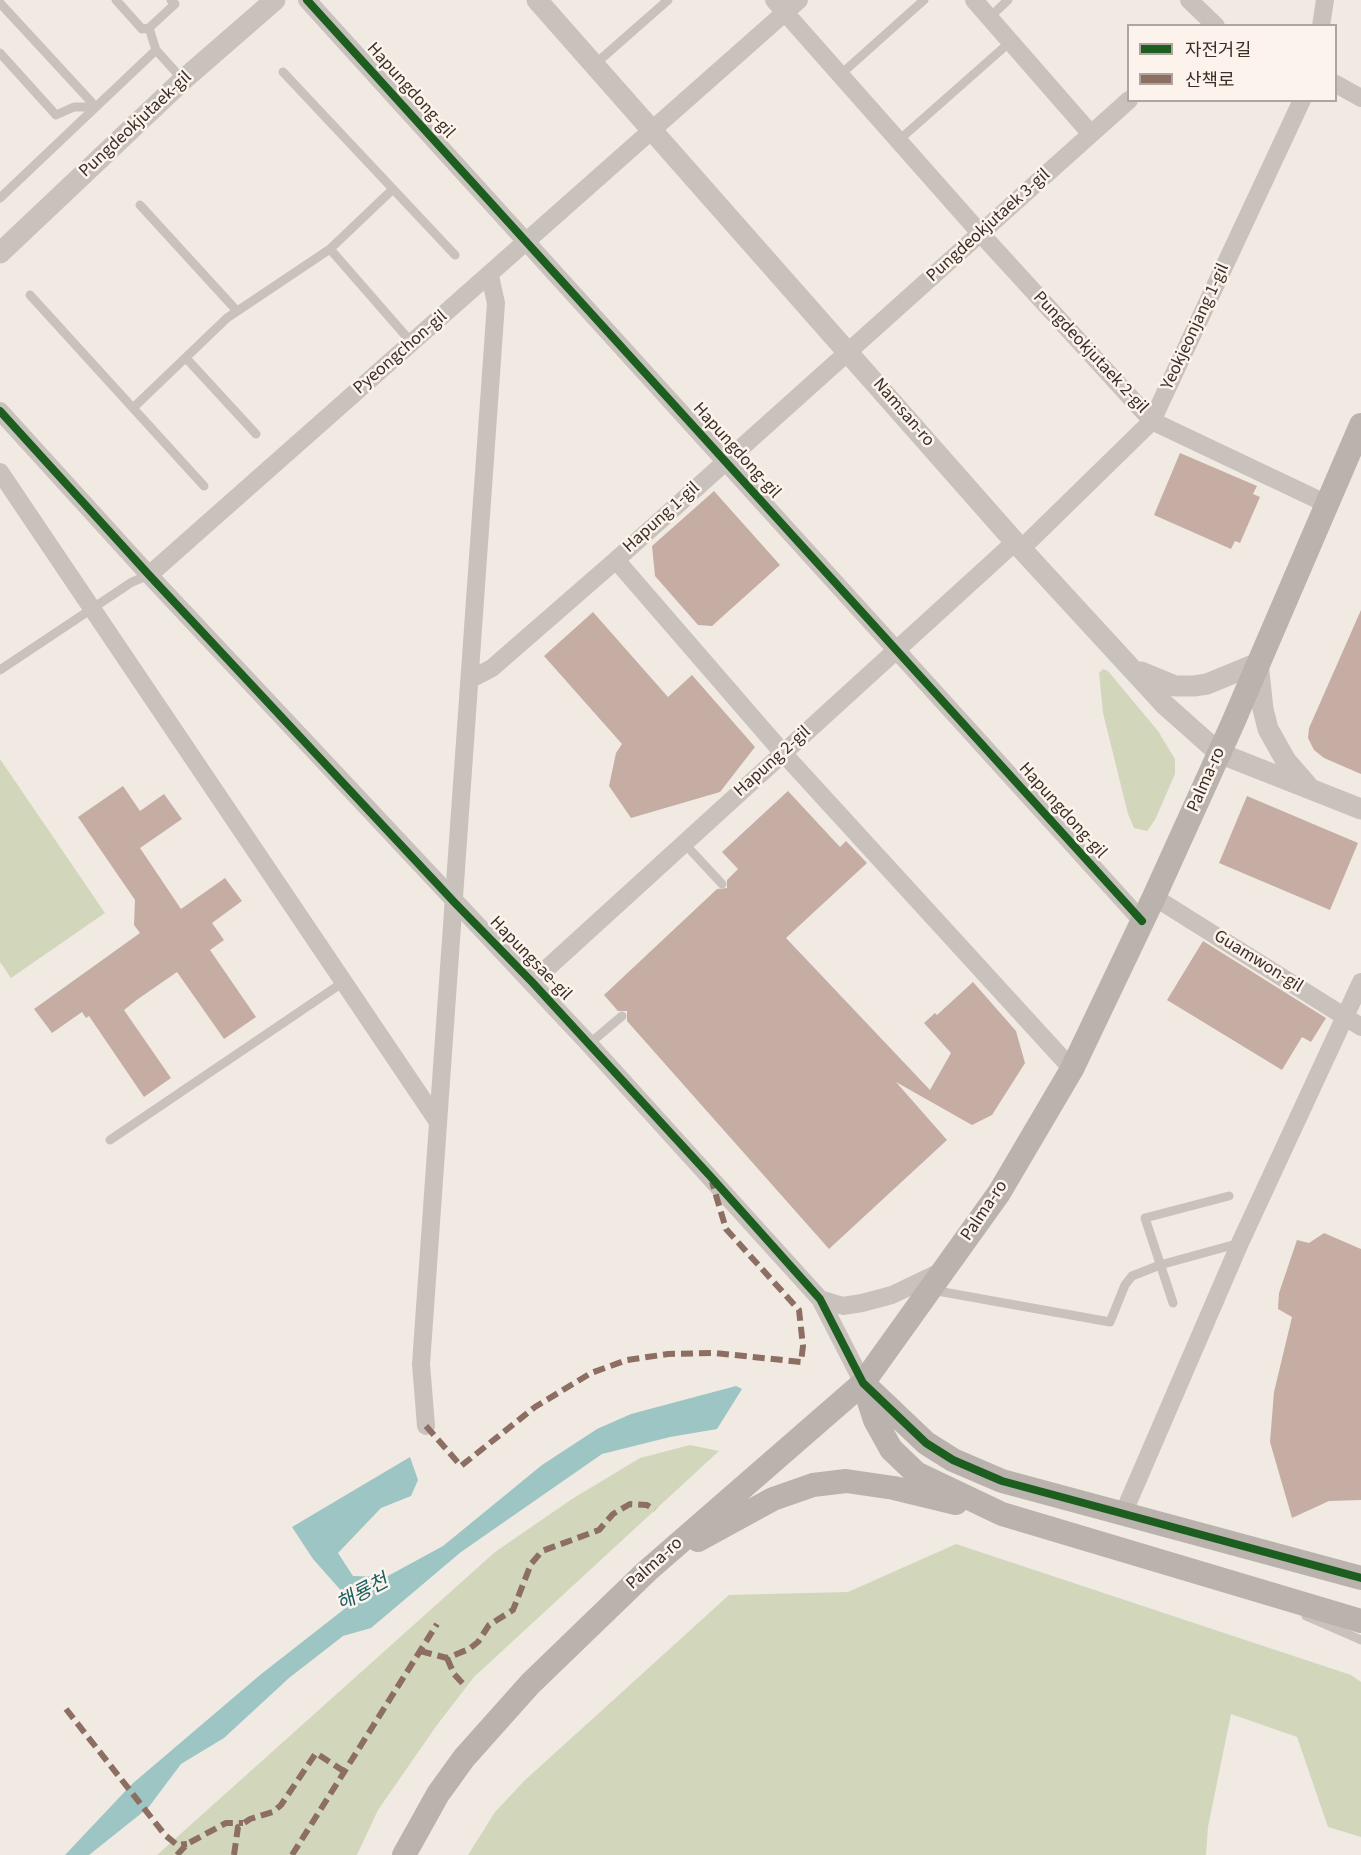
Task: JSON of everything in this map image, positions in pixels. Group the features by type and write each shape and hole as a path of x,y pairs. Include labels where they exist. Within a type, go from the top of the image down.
{"main road":[{"name":"Palma-ro","path":"404,1855 438,1794 483,1735 530,1684 647,1571 863,1383 932,1290 999,1193 1072,1069 1154,897 1327,504 1348,466 1361,425"},
{"path":"863,1383 926,1443 953,1460 1002,1481 1361,1578"},
{"path":"863,1383 875,1420 891,1449 915,1473 1002,1514"},
{"path":"647,1571 773,1499 813,1485 846,1481 894,1488 1002,1514 1361,1620"}],"street":[{"name":"Pungdeokjutaek-gil","path":"0,253 183,80 275,0"},
{"name":"Hapungdong-gil","path":"307,0 1142,921"},
{"name":"Pyeongchon-gil","path":"149,575 490,276 652,129 779,6 799,0"},
{"path":"974,0 1091,134"},
{"path":"1189,0 1215,24"},
{"path":"1321,24 1325,0"},
{"name":"Namsan-ro","path":"543,2 594,65 1019,545 1165,705 1219,753"},
{"name":"Pungdeokjutaek 2-gil","path":"779,6 981,234 1152,421 1327,504"},
{"path":"1337,85 1361,98"},
{"name":"Pungdeokjutaek 3-gil","path":"849,351 1127,102"},
{"name":"Yeokjeonjang 1-gil","path":"1019,545 1152,421 1301,102"},
{"path":"426,1426 421,1364 496,303 490,276"},
{"name":"Hapung 1-gil","path":"471,680 492,668 849,351"},
{"name":"Hapungsae-gil","path":"0,411 149,575 455,903 532,982 820,1299 863,1383"},
{"path":"0,472 342,983 438,1122"},
{"name":"Hapung 2-gil","path":"532,982 895,649 1019,545"},
{"path":"616,560 783,753 1072,1069"},
{"path":"1129,667 1175,686 1194,686 1207,684 1258,663 1263,710 1268,729 1286,761 1310,788"},
{"path":"1219,753 1361,809"},
{"name":"Guamwon-gil","path":"1154,897 1361,1027"},
{"path":"1123,1514 1240,1243 1361,982"},
{"path":"820,1299 843,1306 862,1303 892,1295 946,1270"}],"lane":[{"path":"116,0 142,29 149,28 174,4 171,0"},
{"path":"594,65 668,0"},
{"path":"840,75 924,0"},
{"path":"989,18 1008,0"},
{"path":"0,3 96,107"},
{"path":"149,28 156,50 183,80"},
{"path":"899,140 1010,42"},
{"path":"0,198 156,50"},
{"path":"0,53 56,115 74,107 96,107"},
{"path":"283,72 455,255"},
{"path":"133,408 237,311 330,249 393,189"},
{"path":"140,205 237,311"},
{"path":"330,249 412,343"},
{"path":"30,295 204,486"},
{"path":"186,358 256,434"},
{"path":"0,670 132,582 149,575"},
{"path":"684,843 722,884"},
{"path":"110,1140 342,983"},
{"path":"589,1044 622,1016"},
{"path":"1173,1303 1145,1218 1229,1196"},
{"path":"932,1290 1110,1322 1125,1285 1132,1276 1160,1265 1240,1243"},
{"path":"1241,1586 1361,1640"}],"green space":[{"path":"1103,669 1108,671 1158,731 1175,759 1175,774 1155,820 1147,831 1134,828 1128,814 1103,713 1099,673"},
{"path":"0,759 105,913 11,978 0,962"},
{"path":"690,1445 719,1451 474,1677 437,1725 378,1810 357,1855 157,1855 495,1552 572,1499 640,1458"},
{"path":"956,1544 1351,1675 1361,1682 1361,1837 1328,1827 1297,1737 1231,1714 1208,1827 1206,1855 468,1855 495,1812 524,1781 729,1595 848,1592"}],"water":[{"name":"해룡천","path":"736,1386 742,1389 717,1429 670,1437 602,1454 461,1552 371,1628 343,1636 289,1678 224,1738 181,1764 148,1808 89,1855 65,1855 132,1784 260,1675 352,1603 313,1559 292,1527 410,1457 418,1480 411,1496 381,1508 338,1553 353,1576 386,1577 443,1546 542,1465 597,1429 631,1414"}],"building":[{"path":"1180,453 1257,486 1253,494 1260,497 1240,543 1235,541 1231,549 1154,515"},
{"path":"714,491 780,565 712,626 698,625 655,576 652,546"},
{"path":"1361,610 1361,774 1324,758 1314,750 1308,738 1309,728"},
{"path":"593,612 668,697 692,675 755,747 720,792 631,818 609,786 616,753 622,744 544,656"},
{"path":"123,786 140,811 164,794 182,819 140,848 181,909 225,878 242,901 212,923 224,940 210,950 256,1017 224,1039 177,972 138,999 124,1010 171,1078 144,1097 89,1016 86,1018 82,1012 52,1033 34,1009 140,933 134,925 135,900 78,817"},
{"path":"788,791 840,847 846,841 867,863 786,938 930,1090 951,1053 924,1023 935,1013 937,1015 973,982 1016,1031 1025,1063 992,1115 972,1125 896,1082 947,1140 829,1249 627,1021 627,1011 618,1011 604,995 717,889 727,888 727,880 738,869 722,852"},
{"path":"1247,796 1358,843 1330,910 1219,863"},
{"path":"1203,941 1326,1018 1311,1042 1302,1037 1282,1070 1167,1000"},
{"path":"1324,1233 1361,1249 1361,1500 1329,1501 1292,1518 1270,1442 1274,1392 1292,1317 1278,1309 1279,1293 1297,1240 1309,1243"}],"marked path":[{"path":"426,1426 461,1466 535,1407 591,1373 627,1360 668,1354 715,1353 801,1362 803,1346 799,1310 726,1229 712,1182"},
{"path":"420,1651 447,1658 469,1649 478,1642 489,1625 513,1610 531,1564 542,1551 599,1530 613,1514 630,1504 647,1505 655,1510"},
{"path":"292,1855 437,1624"},
{"path":"447,1658 454,1674 466,1687"},
{"path":"66,1709 165,1835 177,1845 187,1844"},
{"path":"234,1855 238,1827 250,1819 273,1812 281,1805 316,1753 345,1772"},
{"path":"177,1855 187,1844 226,1823 243,1823"}],"cycle path":[{"path":"307,0 1142,921"},
{"path":"0,411 149,575 455,903 532,982 711,1177 820,1299 863,1383 926,1443 953,1460 1002,1481 1361,1578"}]}
